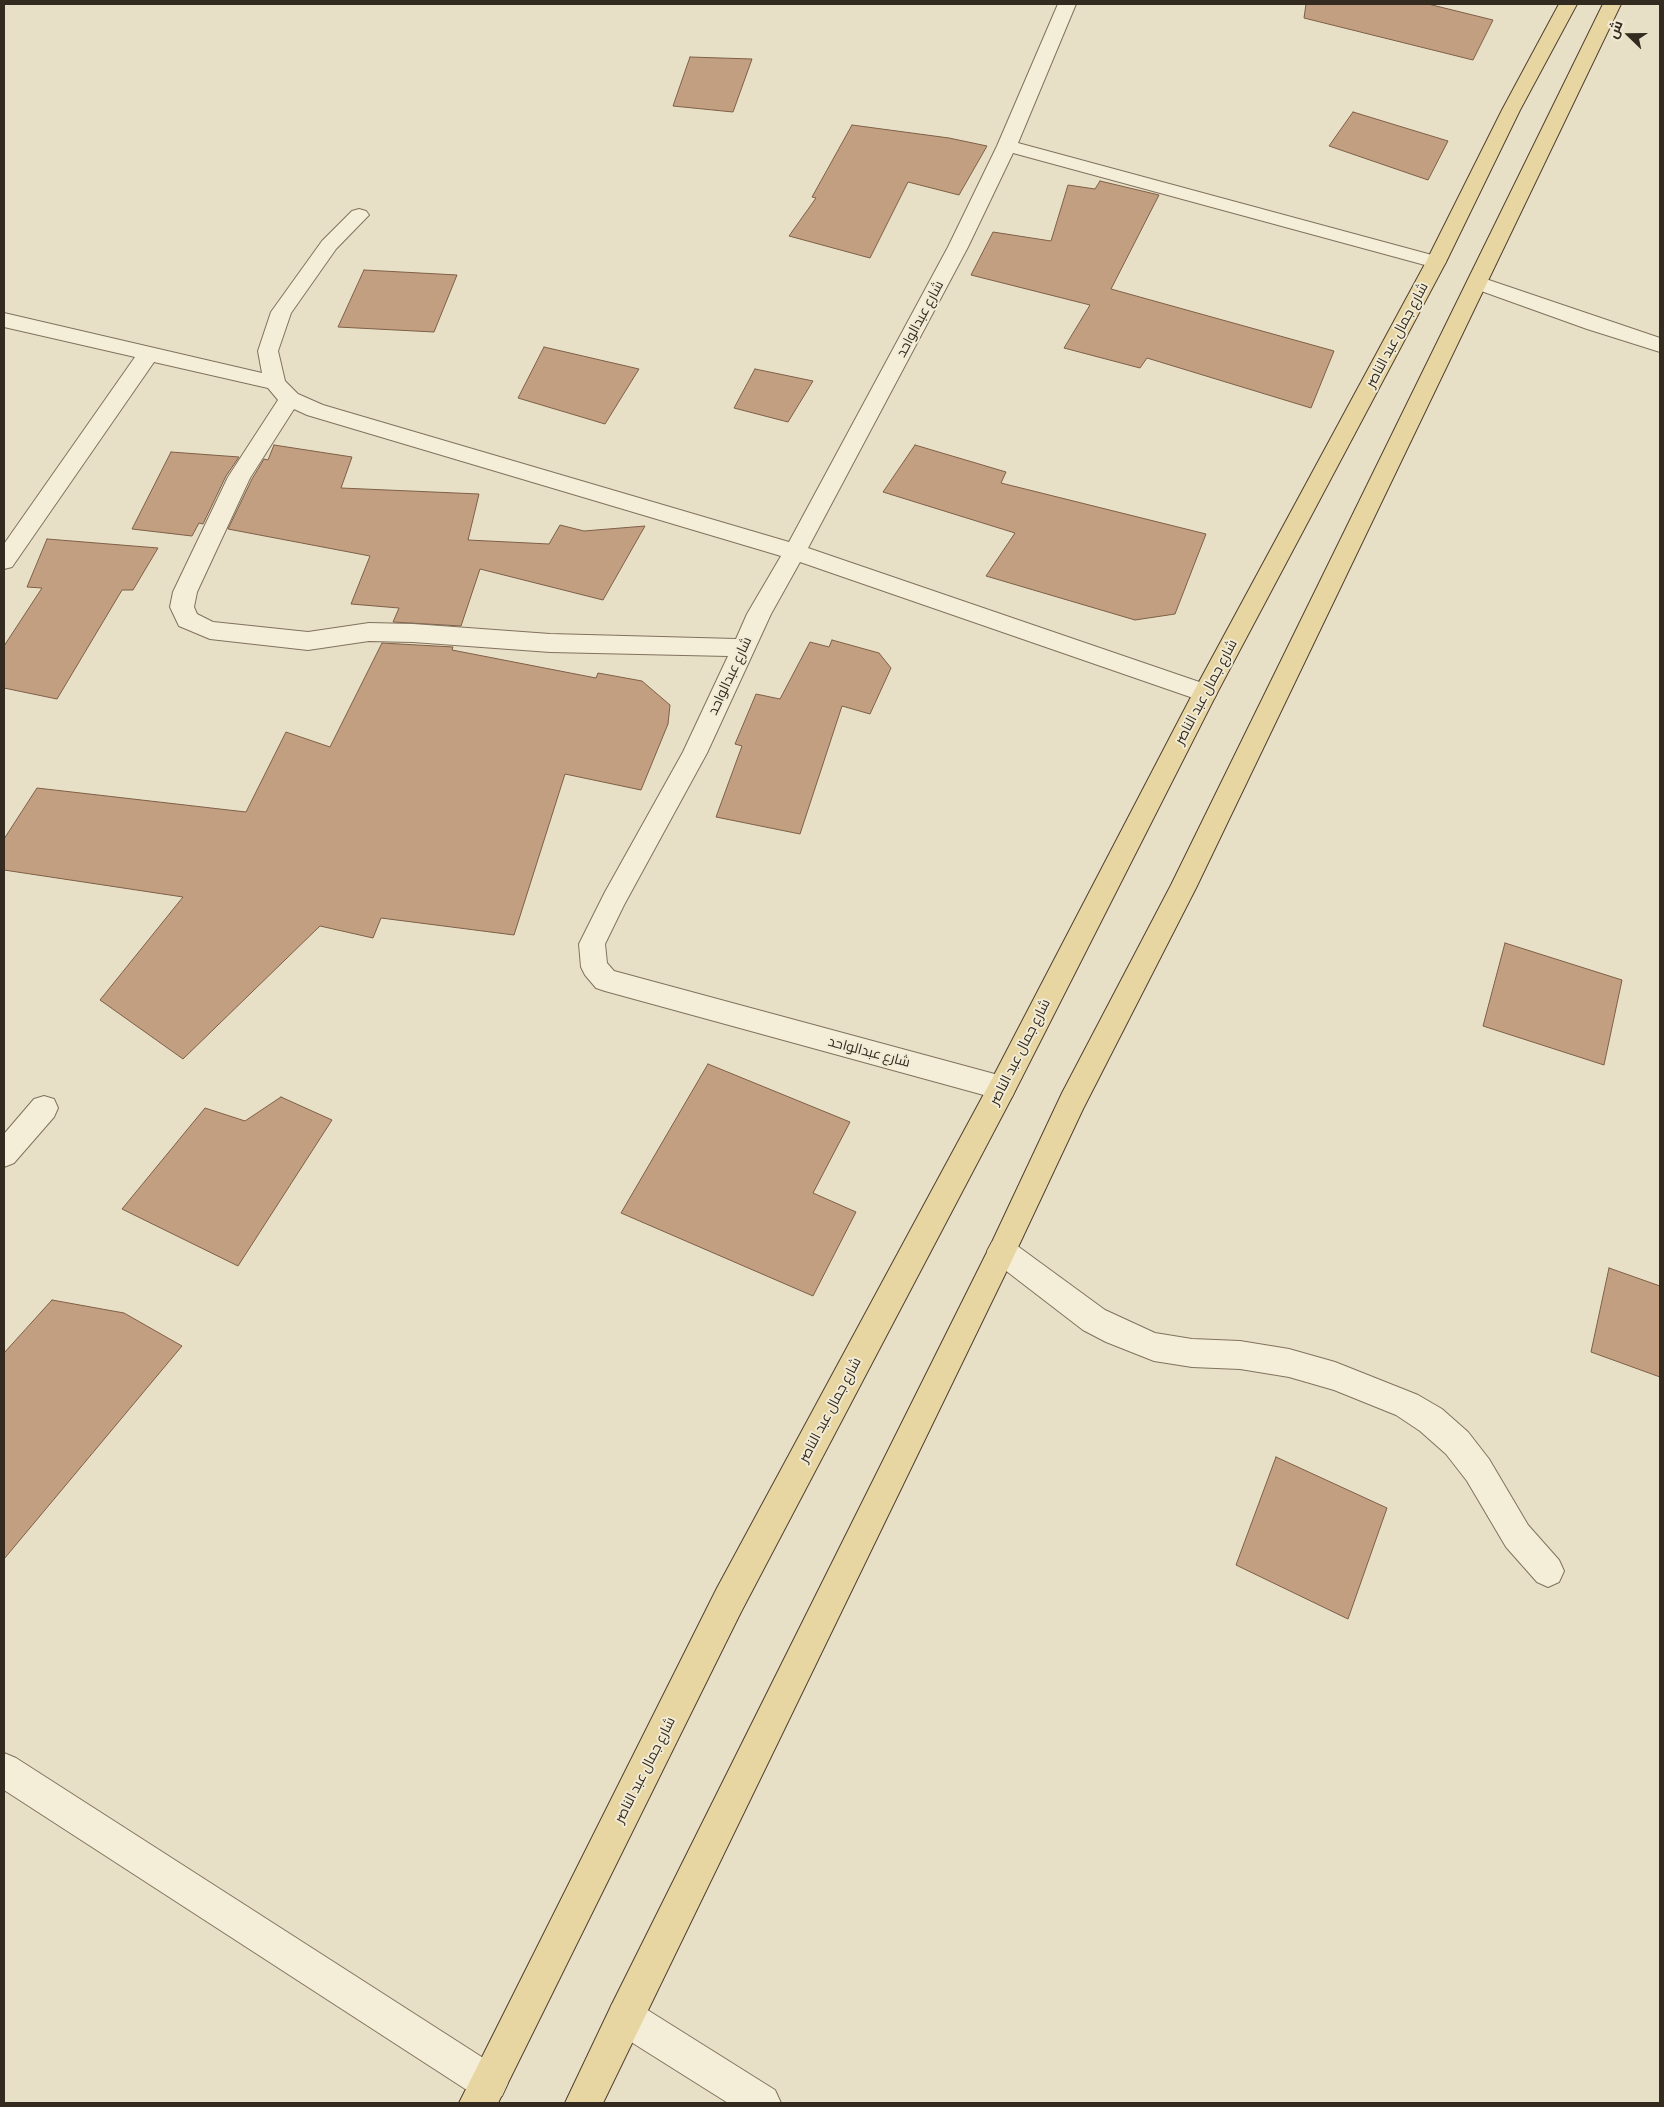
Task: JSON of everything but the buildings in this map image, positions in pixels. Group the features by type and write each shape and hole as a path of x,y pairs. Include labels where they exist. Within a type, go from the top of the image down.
{"main road":[{"name":"شارع جمال عبد الناصر","path":"483,2093 729,1600 1002,1088 1205,693 1436,262 1512,110 1568,4"},
{"path":"584,2103 1002,1251 1072,1102 1184,888 1612,4"}],"street":[{"name":"شارع عبدالواحد","path":"1002,1088 605,980 594,967 592,944 614,899 695,753 759,614 795,552 958,248 1007,146 1067,4"},
{"path":"1007,146 1436,262"},
{"path":"359,215 329,245 281,312 268,351 282,391 262,440 239,477 185,592 182,607 188,620 210,630 308,641 369,632 550,643 743,648"},
{"path":"1477,282 1594,324 1660,345"},
{"path":"4,320 148,354 282,391 325,413 795,552 1205,693"},
{"path":"4,561 148,354"},
{"path":"4,1154 44,1108"},
{"path":"1002,1251 1094,1320 1144,1343 1192,1353 1240,1355 1289,1362 1334,1376 1406,1405 1431,1420 1457,1443 1478,1470 1517,1536 1548,1572"},
{"path":"4,1770 483,2093"},
{"path":"625,2017 762,2103"}]}
